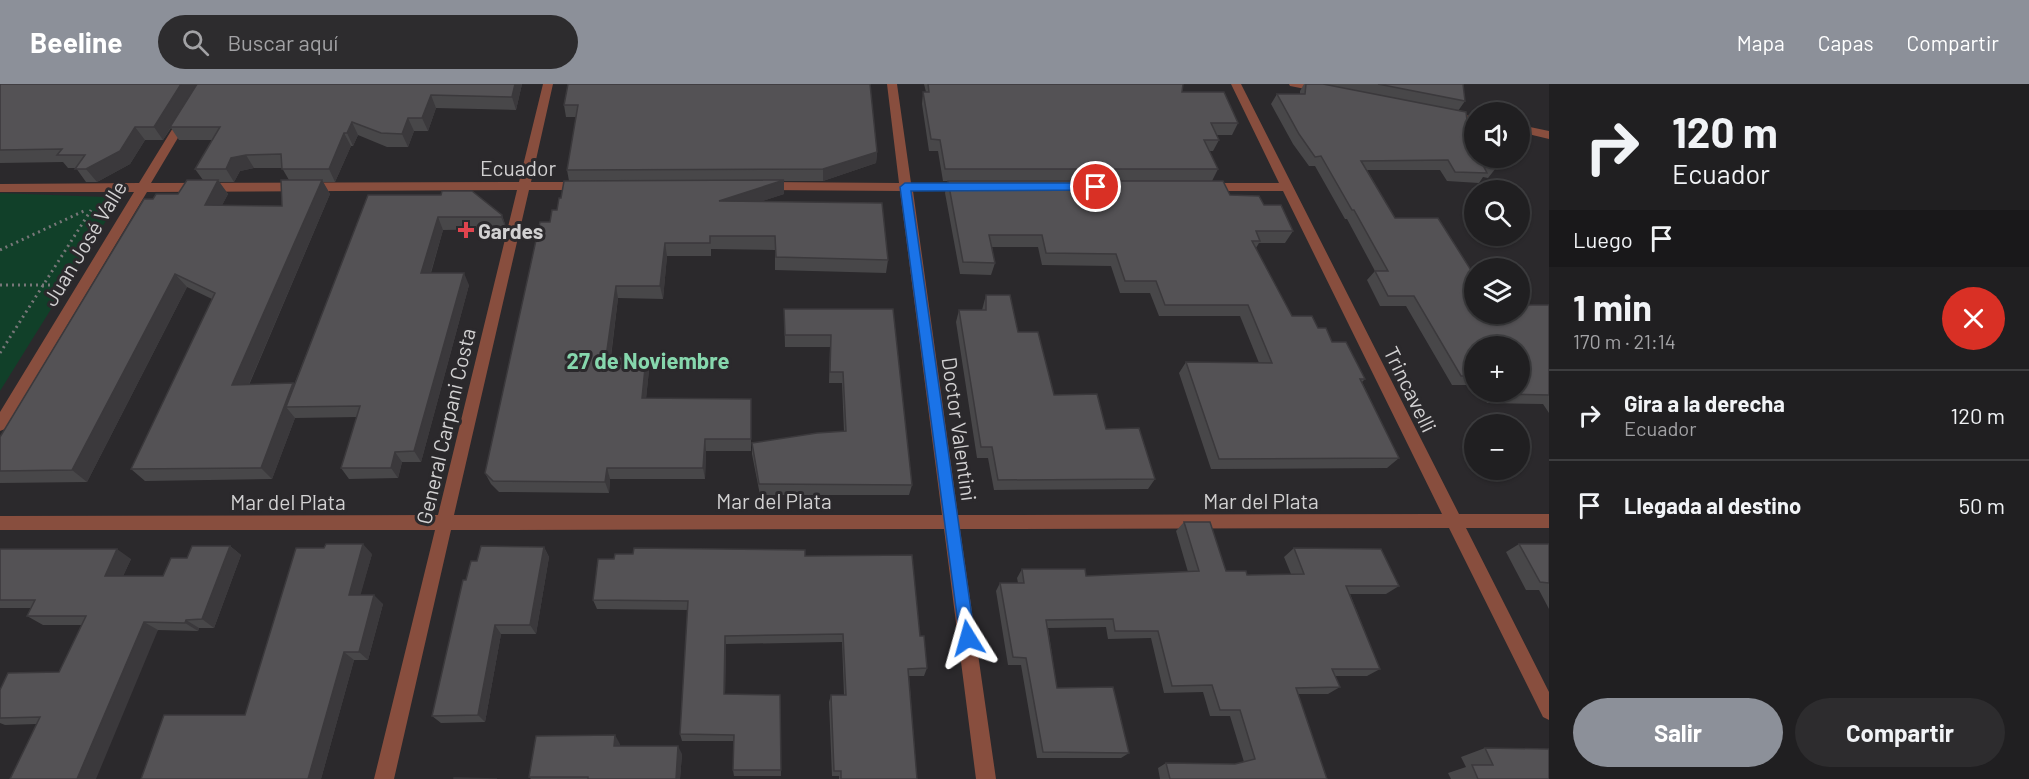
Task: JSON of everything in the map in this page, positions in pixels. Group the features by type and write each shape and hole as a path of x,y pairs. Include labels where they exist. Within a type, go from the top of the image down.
{"street":[{"name":"Juan José Valle","path":"0,425 205,84"},
{"name":"General Carpani Costa","path":"384,779 548,84"},
{"name":"Doctor Valentini","path":"892,84 986,779"},
{"name":"Trincavelli","path":"1236,84 1549,711"},
{"path":"1294,84 1328,91"},
{"path":"1441,113 1464,118"},
{"path":"1530,131 1549,135"},
{"name":"Ecuador","path":"0,188 597,186"},
{"path":"751,186 977,187"},
{"path":"1192,187 1287,187"},
{"name":"Mar del Plata","path":"0,523 1549,521"}],"path":[{"path":"0,250 93,207 0,353"},
{"path":"0,285 83,285"}],"green space":[{"path":"0,193 105,197 111,199 114,208 0,391"}],"building":[{"path":"0,84 181,84 154,127 135,127 120,151 86,169 75,169 85,155 57,155 62,149 0,150"},
{"path":"197,84 515,84 512,97 431,95 422,118 408,118 402,134 381,133 352,122 347,133 344,133 329,169 282,169 281,154 231,158 226,169 195,169 220,127 170,127"},
{"path":"568,84 870,84 877,152 823,169 567,170 578,105 564,105"},
{"path":"928,84 1183,84 1182,92 1224,92 1238,123 1211,123 1219,140 1204,140 1218,169 945,169 940,140 931,139 923,92 929,92"},
{"path":"1306,84 1323,84 1464,112 1464,168 1484,168 1487,173 1455,172 1448,160 1361,161 1395,218 1438,218 1464,259 1464,324 1530,324 1530,305 1549,305 1549,395 1530,395 1530,336 1464,336 1464,376 1461,376 1414,296 1388,296 1375,271 1388,271 1321,156 1315,157 1299,134 1277,94 1305,94"},
{"path":"1378,84 1463,84 1465,101"},
{"path":"187,180 218,180 205,205 282,206 281,180 322,180 232,385 293,383 261,468 131,469 215,293 175,274 72,470 0,471 0,437 144,199 153,199 156,194 178,194"},
{"path":"784,180 719,201 882,203 888,260 776,257 775,236 710,236 710,243 665,243 660,286 616,286 606,357 646,358 642,398 751,399 751,439 705,439 703,468 607,468 605,482 493,481 485,473 540,222 550,222 552,210 557,210 564,181"},
{"path":"948,181 1223,181 1230,195 1259,196 1264,205 1281,205 1293,231 1256,231 1260,241 1252,241 1292,316 1312,316 1318,328 1326,328 1332,342 1346,342 1365,379 1360,379 1399,458 1219,459 1186,362 1272,363 1248,305 1165,305 1156,281 1125,281 1116,254 1046,253 1042,235 989,235 995,263 963,262"},
{"path":"442,191 472,191 502,215 501,217 438,217 421,273 464,273 414,451 395,452 391,468 341,468 360,406 286,407 368,195 441,195"},
{"path":"986,295 1010,295 1018,332 1038,332 1054,395 1097,394 1106,429 1139,428 1155,479 998,480 992,447 981,447 959,310 986,310"},
{"path":"784,309 893,309 912,485 759,484 752,443 846,431 843,372 830,372 831,335 785,335"},
{"path":"1184,522 1210,522 1226,571 1246,571 1247,575 1304,574 1294,548 1381,549 1399,586 1346,586 1380,669 1332,669 1340,687 1296,688 1327,779 1170,779 1166,763 1235,764 1255,759 1240,710 1220,710 1212,685 1172,686 1158,631 1115,631 1113,619 1046,620 1057,688 1113,687 1129,753 1043,752 1026,658 1013,657 1000,583 1024,583 1022,569 1085,569 1086,576 1199,571"},
{"path":"326,544 363,544 349,595 374,595 359,652 344,652 308,779 141,779 164,715 245,715 296,548 324,548"},
{"path":"1519,544 1549,544 1549,583 1540,582"},
{"path":"192,546 230,546 202,619 186,620 185,623 144,622 77,779 10,779 40,717 0,718 0,690 8,673 59,672 86,616 27,616 35,600 0,600 0,549 117,549 105,576 163,576 171,558 187,558"},
{"path":"481,546 544,547 530,625 495,625 478,715 432,716 463,580 466,580 471,561 477,561"},
{"path":"634,548 805,550 805,556 912,555 920,636 924,636 927,668 908,669 917,779 841,779 841,771 834,771 831,695 846,695 843,634 725,636 724,694 780,695 781,770 733,770 734,735 680,734 688,601 593,600 598,559 614,559 615,554 633,554"},
{"path":"615,735 614,746 678,746 676,779 529,777 536,736"},
{"path":"1485,748 1549,749 1549,779 1478,779 1472,765 1493,765"}],"place":[{"name":"Gardes","path":"466,230"}],"district":[{"name":"27 de Noviembre","path":"648,360"}],"route":[{"path":"968,638 905,187 1096,187"}]}
